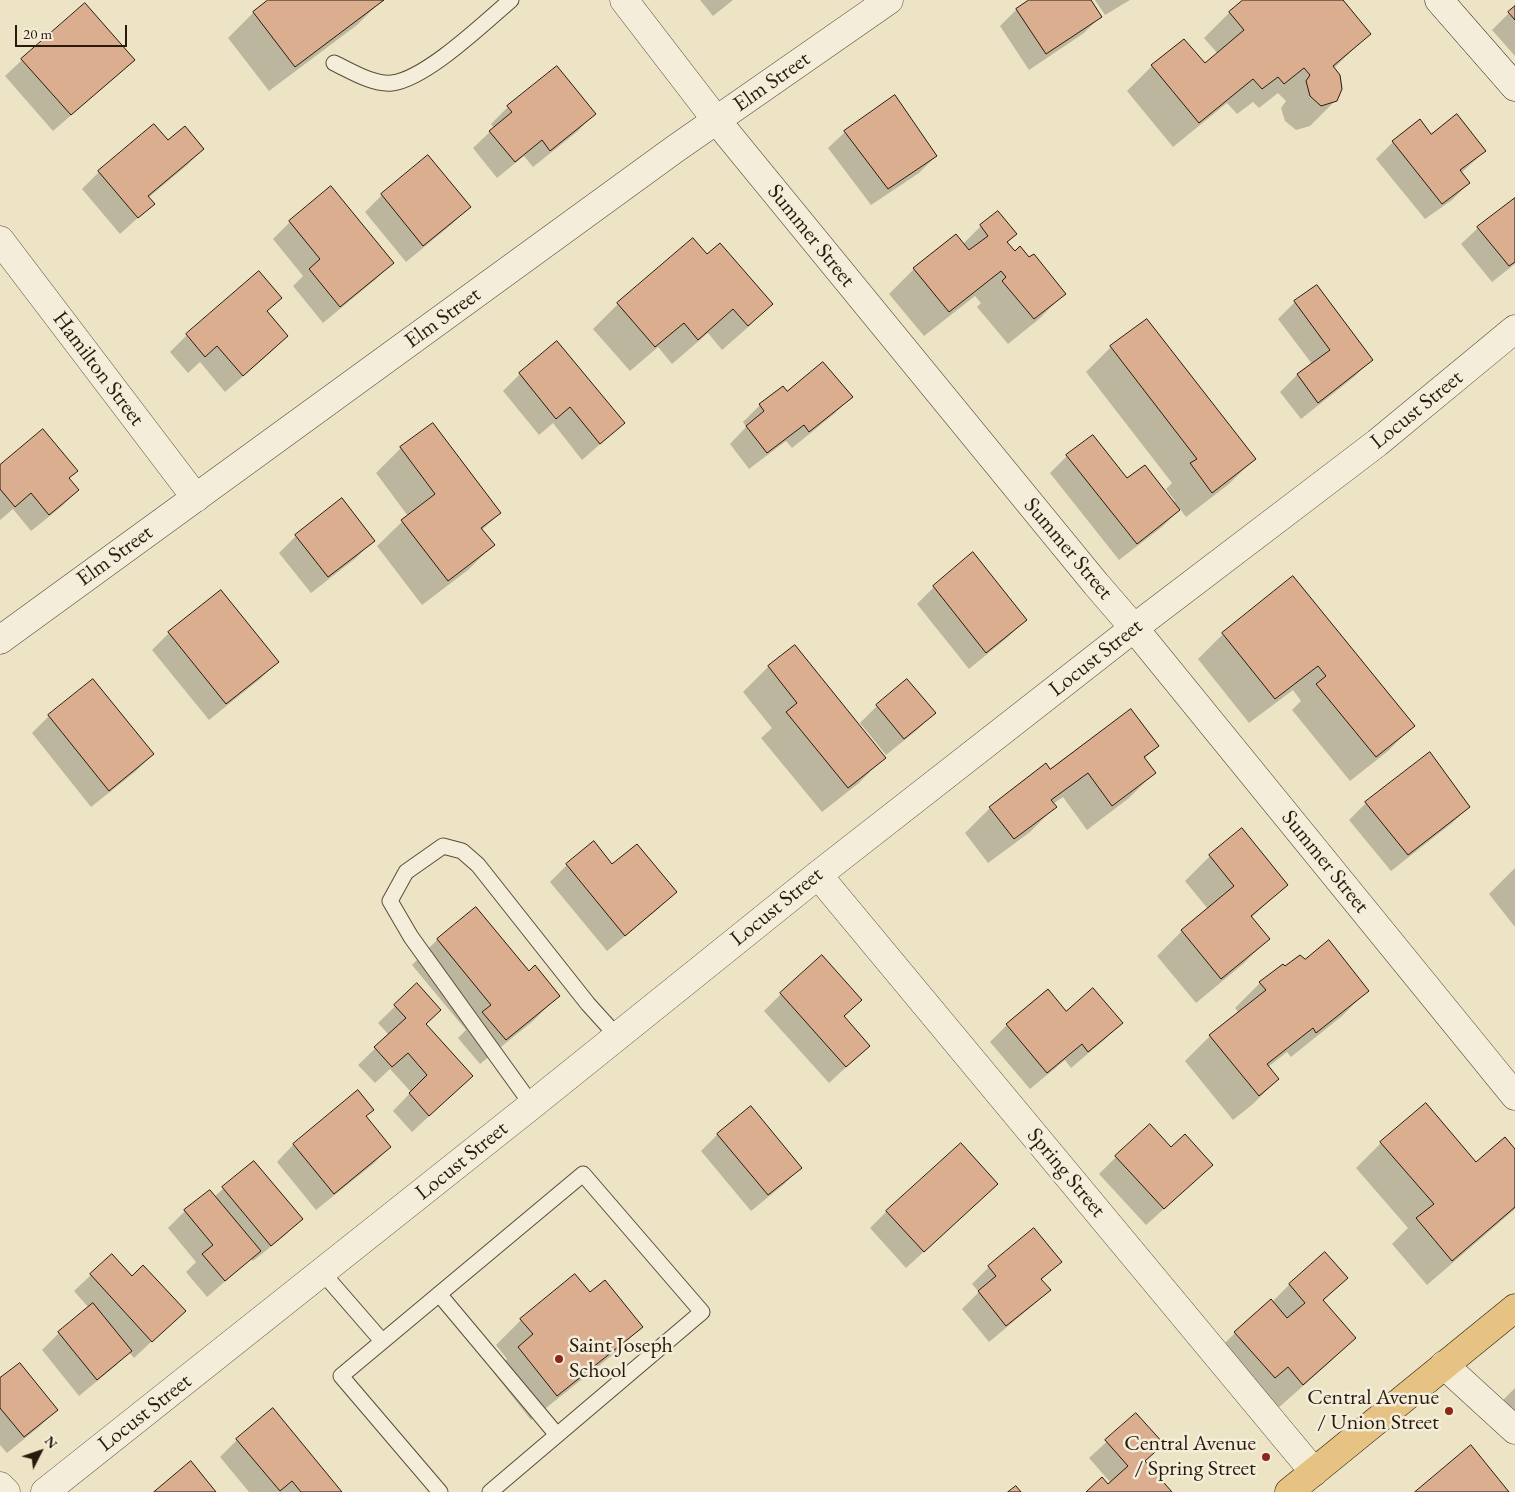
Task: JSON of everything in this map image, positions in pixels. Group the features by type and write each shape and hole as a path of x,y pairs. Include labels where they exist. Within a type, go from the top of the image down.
{"main road":[{"path":"1289,1492 1515,1308"}],"street":[{"name":"Summer Street","path":"624,0 717,121 1134,628 1515,1096"},
{"name":"Elm Street","path":"0,640 675,148 717,121 889,0"},
{"path":"1439,0 1515,87"},
{"name":"Hamilton Street","path":"0,240 196,498"},
{"name":"Locust Street","path":"45,1492 818,875 1134,628 1377,443 1515,329"},
{"name":"Spring Street","path":"818,875 1314,1472"},
{"path":"1444,1365 1515,1430"},
{"path":"0,1486 6,1492"}],"lane":[{"path":"334,62 368,80 391,83 415,75 440,59 511,0"},
{"path":"532,1105 411,938 390,900 406,872 443,846 462,851 478,865 588,1004 616,1036"},
{"path":"440,1492 341,1376 583,1174 702,1312 490,1492"},
{"path":"322,1272 382,1341"},
{"path":"439,1294 557,1435"}],"building":[{"path":"268,0 384,0 295,67 253,12"},
{"path":"1029,0 1091,0 1102,17 1046,54 1016,9"},
{"path":"1243,0 1343,0 1371,34 1333,66 1340,75 1342,89 1337,101 1321,106 1310,96 1306,81 1310,75 1304,68 1284,84 1278,77 1262,89 1253,79 1199,123 1151,65 1184,39 1205,63 1244,30 1229,12"},
{"path":"85,3 135,60 71,115 21,59"},
{"path":"1515,6 1515,20 1508,12"},
{"path":"557,66 596,114 550,151 542,140 515,162 489,131 512,112 507,106"},
{"path":"895,95 937,156 888,189 844,131"},
{"path":"1457,114 1486,151 1460,170 1470,183 1442,204 1392,141 1420,119 1431,134"},
{"path":"154,124 168,140 185,126 204,149 148,196 155,204 138,218 98,171"},
{"path":"428,155 471,207 423,246 381,194"},
{"path":"331,186 394,263 340,307 309,269 320,259 289,221"},
{"path":"1515,198 1515,262 1509,266 1477,227"},
{"path":"998,211 1017,234 1007,242 1015,251 1020,246 1029,257 1034,254 1066,294 1034,319 1002,281 1006,277 1001,271 949,312 913,268 956,234 969,250 988,236 980,225"},
{"path":"693,238 707,254 720,243 773,304 748,326 733,309 698,340 684,323 655,347 617,303"},
{"path":"259,271 282,298 267,311 288,336 243,376 217,346 205,357 186,334"},
{"path":"1317,285 1373,360 1318,403 1297,374 1330,350 1294,301"},
{"path":"1147,319 1256,459 1212,493 1190,463 1197,459 1110,346"},
{"path":"557,341 625,423 600,444 570,407 556,419 519,373"},
{"path":"823,362 853,397 809,432 804,425 767,453 746,426 764,411 759,404 783,386 787,391"},
{"path":"433,423 501,513 481,528 495,545 448,581 401,520 435,494 400,447"},
{"path":"43,429 78,471 69,478 79,490 49,515 31,493 15,507 0,489 0,465"},
{"path":"1093,435 1127,478 1145,465 1180,510 1137,544 1066,455"},
{"path":"342,498 375,541 328,577 295,535"},
{"path":"973,552 1027,620 986,653 933,586"},
{"path":"1293,576 1415,726 1376,757 1316,684 1326,676 1318,666 1275,699 1222,633"},
{"path":"221,590 279,662 226,704 168,632"},
{"path":"795,645 886,758 848,788 786,712 797,703 768,666"},
{"path":"93,679 154,754 109,791 48,715"},
{"path":"907,679 936,713 904,739 876,705"},
{"path":"1131,709 1159,746 1144,757 1156,773 1112,806 1088,773 1051,800 1057,807 1014,839 989,807 1046,763 1050,769"},
{"path":"1430,752 1470,807 1408,855 1365,802"},
{"path":"1242,828 1288,885 1251,916 1270,939 1221,979 1181,930 1234,886 1209,855"},
{"path":"594,841 612,864 637,844 677,892 625,936 566,864"},
{"path":"476,907 529,971 535,965 560,996 506,1040 482,1012 491,1005 437,939"},
{"path":"1329,940 1369,991 1316,1033 1313,1028 1267,1064 1279,1079 1259,1096 1209,1035 1266,990 1259,982 1283,964 1285,966 1300,955 1305,959"},
{"path":"822,955 862,1000 844,1016 870,1046 846,1067 780,993"},
{"path":"417,983 441,1010 426,1024 473,1076 429,1116 409,1093 427,1075 408,1053 392,1067 374,1047 406,1018 394,1005"},
{"path":"1093,988 1123,1023 1088,1052 1082,1044 1047,1073 1006,1024 1048,989 1066,1011"},
{"path":"358,1090 374,1110 366,1116 391,1147 334,1194 293,1144"},
{"path":"1426,1103 1476,1162 1505,1137 1515,1149 1515,1207 1452,1261 1416,1218 1434,1204 1380,1142"},
{"path":"751,1106 802,1168 768,1195 717,1134"},
{"path":"1150,1124 1171,1147 1185,1134 1213,1165 1164,1209 1115,1156"},
{"path":"961,1143 998,1184 924,1252 886,1211"},
{"path":"254,1161 303,1219 271,1246 222,1187"},
{"path":"210,1190 261,1251 225,1281 202,1254 213,1245 184,1210"},
{"path":"1034,1228 1062,1262 1041,1279 1051,1290 1006,1326 978,1291 996,1276 988,1266"},
{"path":"1325,1252 1348,1278 1323,1300 1356,1338 1303,1385 1288,1367 1275,1378 1234,1332 1271,1299 1287,1318 1305,1303 1289,1284"},
{"path":"112,1254 132,1276 143,1265 186,1311 152,1342 90,1274"},
{"path":"575,1274 590,1292 605,1280 643,1327 557,1396 518,1347 533,1334 520,1319"},
{"path":"93,1303 132,1351 97,1380 58,1332"},
{"path":"20,1363 58,1410 24,1437 0,1408 0,1378"},
{"path":"273,1408 342,1492 301,1492 292,1481 280,1491 236,1439"},
{"path":"1136,1413 1164,1444 1145,1461 1172,1492 1086,1492 1102,1477 1108,1484 1128,1466 1105,1440"},
{"path":"1471,1445 1509,1492 1415,1492"},
{"path":"191,1461 216,1492 154,1492"},
{"path":"1016,1486 1021,1492 1008,1492"}],"place":[{"name":"Saint Joseph School","path":"559,1359"},
{"name":"Central Avenue / Union Street","path":"1449,1411"},
{"name":"Central Avenue / Spring Street","path":"1266,1457"}]}
